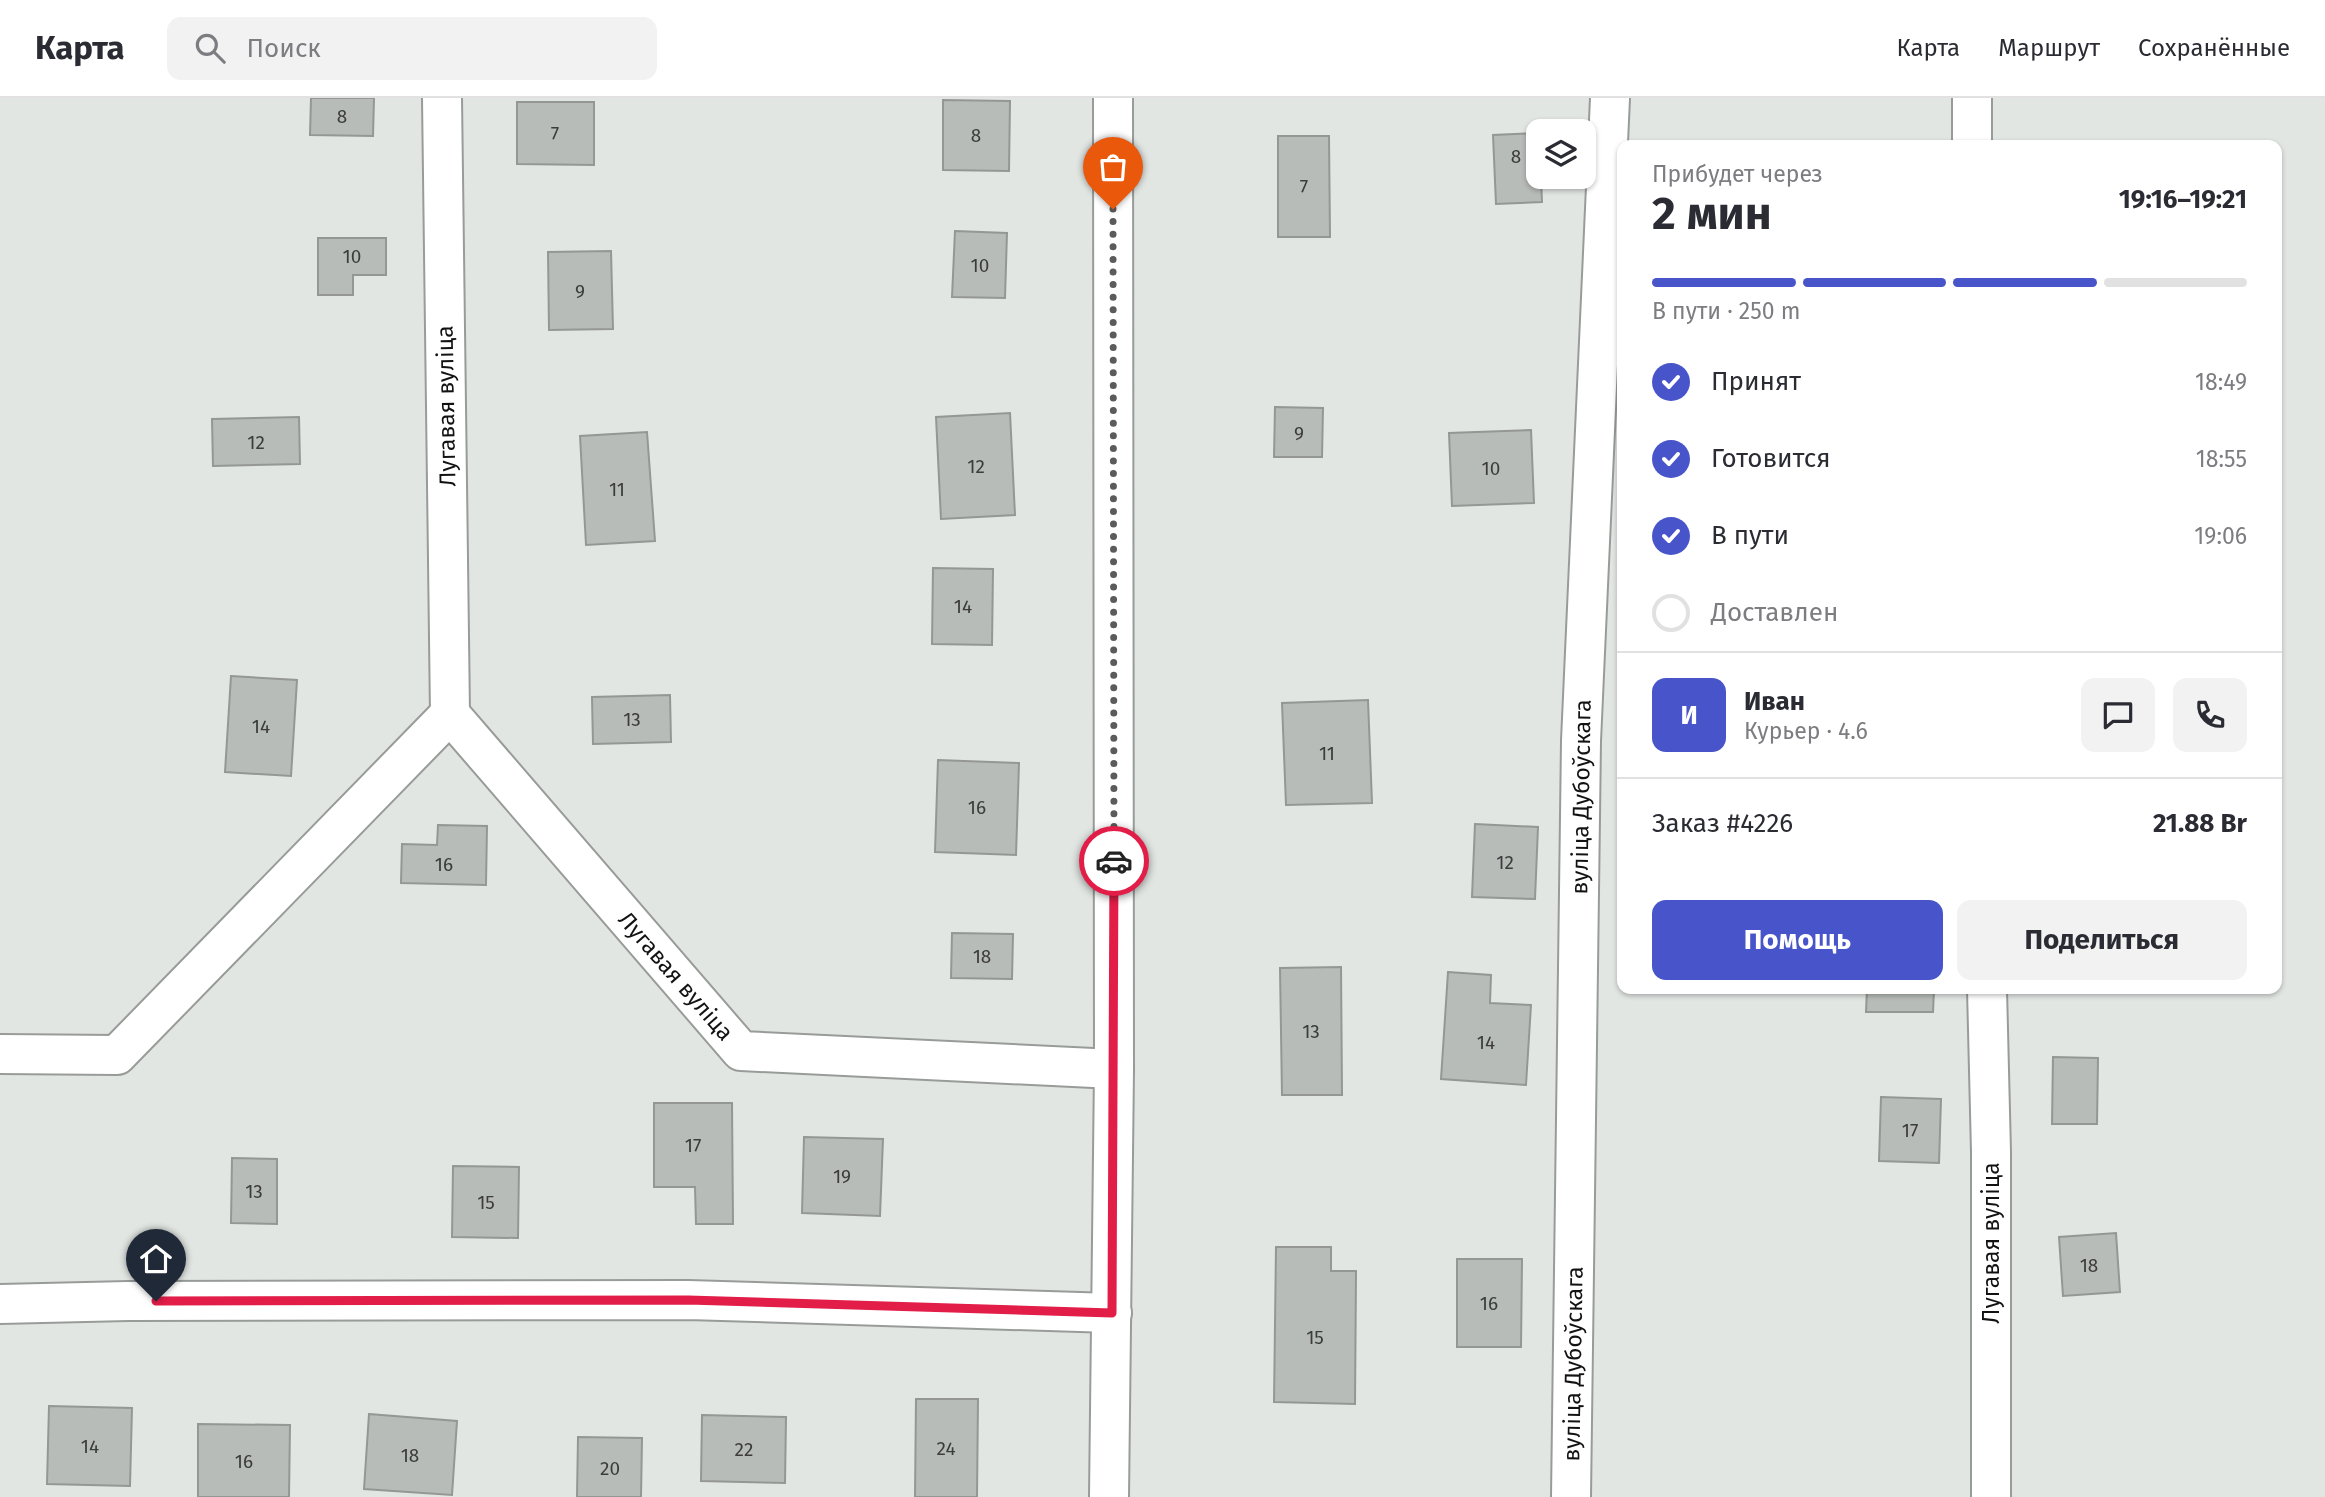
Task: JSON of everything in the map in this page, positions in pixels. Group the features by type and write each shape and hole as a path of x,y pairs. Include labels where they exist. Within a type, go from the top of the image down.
{"street":[{"name":"Лугавая вуліца","path":"442,98 450,714 741,1051 1114,1069"},
{"path":"1109,1497 1114,1069 1113,98"},
{"name":"вуліца Дубоўскага","path":"1572,1497 1581,741 1610,98"},
{"path":"1972,98 1972,140"},
{"path":"0,1054 117,1055 450,714"},
{"name":"Лугавая вуліца","path":"1987,994 1991,1152 1991,1497"},
{"path":"0,1304 128,1301 688,1300 1112,1313"}],"building":[{"path":"311,98 374,98 373,136 310,135"},
{"path":"943,100 1010,101 1009,171 943,170"},
{"path":"517,102 594,102 594,165 517,164"},
{"path":"1526,134 1526,189 1541,189 1542,202 1496,204 1493,135"},
{"path":"1278,136 1329,136 1330,237 1278,237"},
{"path":"955,231 1007,233 1005,298 952,297"},
{"path":"318,238 386,238 386,275 353,275 353,295 318,295"},
{"path":"611,251 613,329 549,330 548,252"},
{"path":"1275,407 1323,408 1322,457 1274,457"},
{"path":"1010,413 1015,515 941,519 936,417"},
{"path":"299,417 300,464 213,466 212,419"},
{"path":"1531,430 1534,503 1452,506 1449,433"},
{"path":"647,432 655,541 586,545 580,436"},
{"path":"933,568 993,569 992,645 932,644"},
{"path":"231,676 297,680 291,776 225,772"},
{"path":"670,695 671,742 593,744 592,697"},
{"path":"1368,700 1372,803 1286,805 1282,703"},
{"path":"938,760 1019,763 1016,855 935,852"},
{"path":"1475,824 1538,827 1535,899 1472,897"},
{"path":"438,825 487,826 486,885 401,883 402,844 437,845"},
{"path":"952,933 1013,934 1012,979 951,978"},
{"path":"1341,967 1342,1095 1282,1095 1280,968"},
{"path":"1448,972 1491,975 1490,1003 1531,1005 1526,1085 1441,1079"},
{"path":"1867,994 1934,994 1933,1012 1866,1012"},
{"path":"2053,1057 2098,1058 2097,1124 2052,1124"},
{"path":"1881,1097 1941,1099 1939,1163 1879,1161"},
{"path":"654,1103 732,1103 733,1224 696,1224 695,1187 654,1187"},
{"path":"804,1137 883,1139 880,1216 802,1213"},
{"path":"232,1158 277,1159 277,1224 231,1223"},
{"path":"453,1166 519,1167 518,1238 452,1237"},
{"path":"2116,1233 2120,1292 2063,1296 2059,1237"},
{"path":"1276,1247 1331,1247 1331,1271 1356,1271 1355,1404 1274,1402"},
{"path":"1457,1259 1522,1259 1521,1347 1457,1347"},
{"path":"916,1399 978,1399 977,1497 915,1497"},
{"path":"49,1406 132,1408 130,1486 47,1484"},
{"path":"369,1414 457,1421 452,1495 364,1489"},
{"path":"702,1415 786,1417 785,1483 701,1481"},
{"path":"198,1424 290,1425 289,1497 198,1497"},
{"path":"578,1437 642,1438 641,1497 577,1497"}],"way so far":[{"path":"1113,209 1114,861"}],"route":[{"path":"156,1301 688,1300 1112,1313 1114,861"}]}
